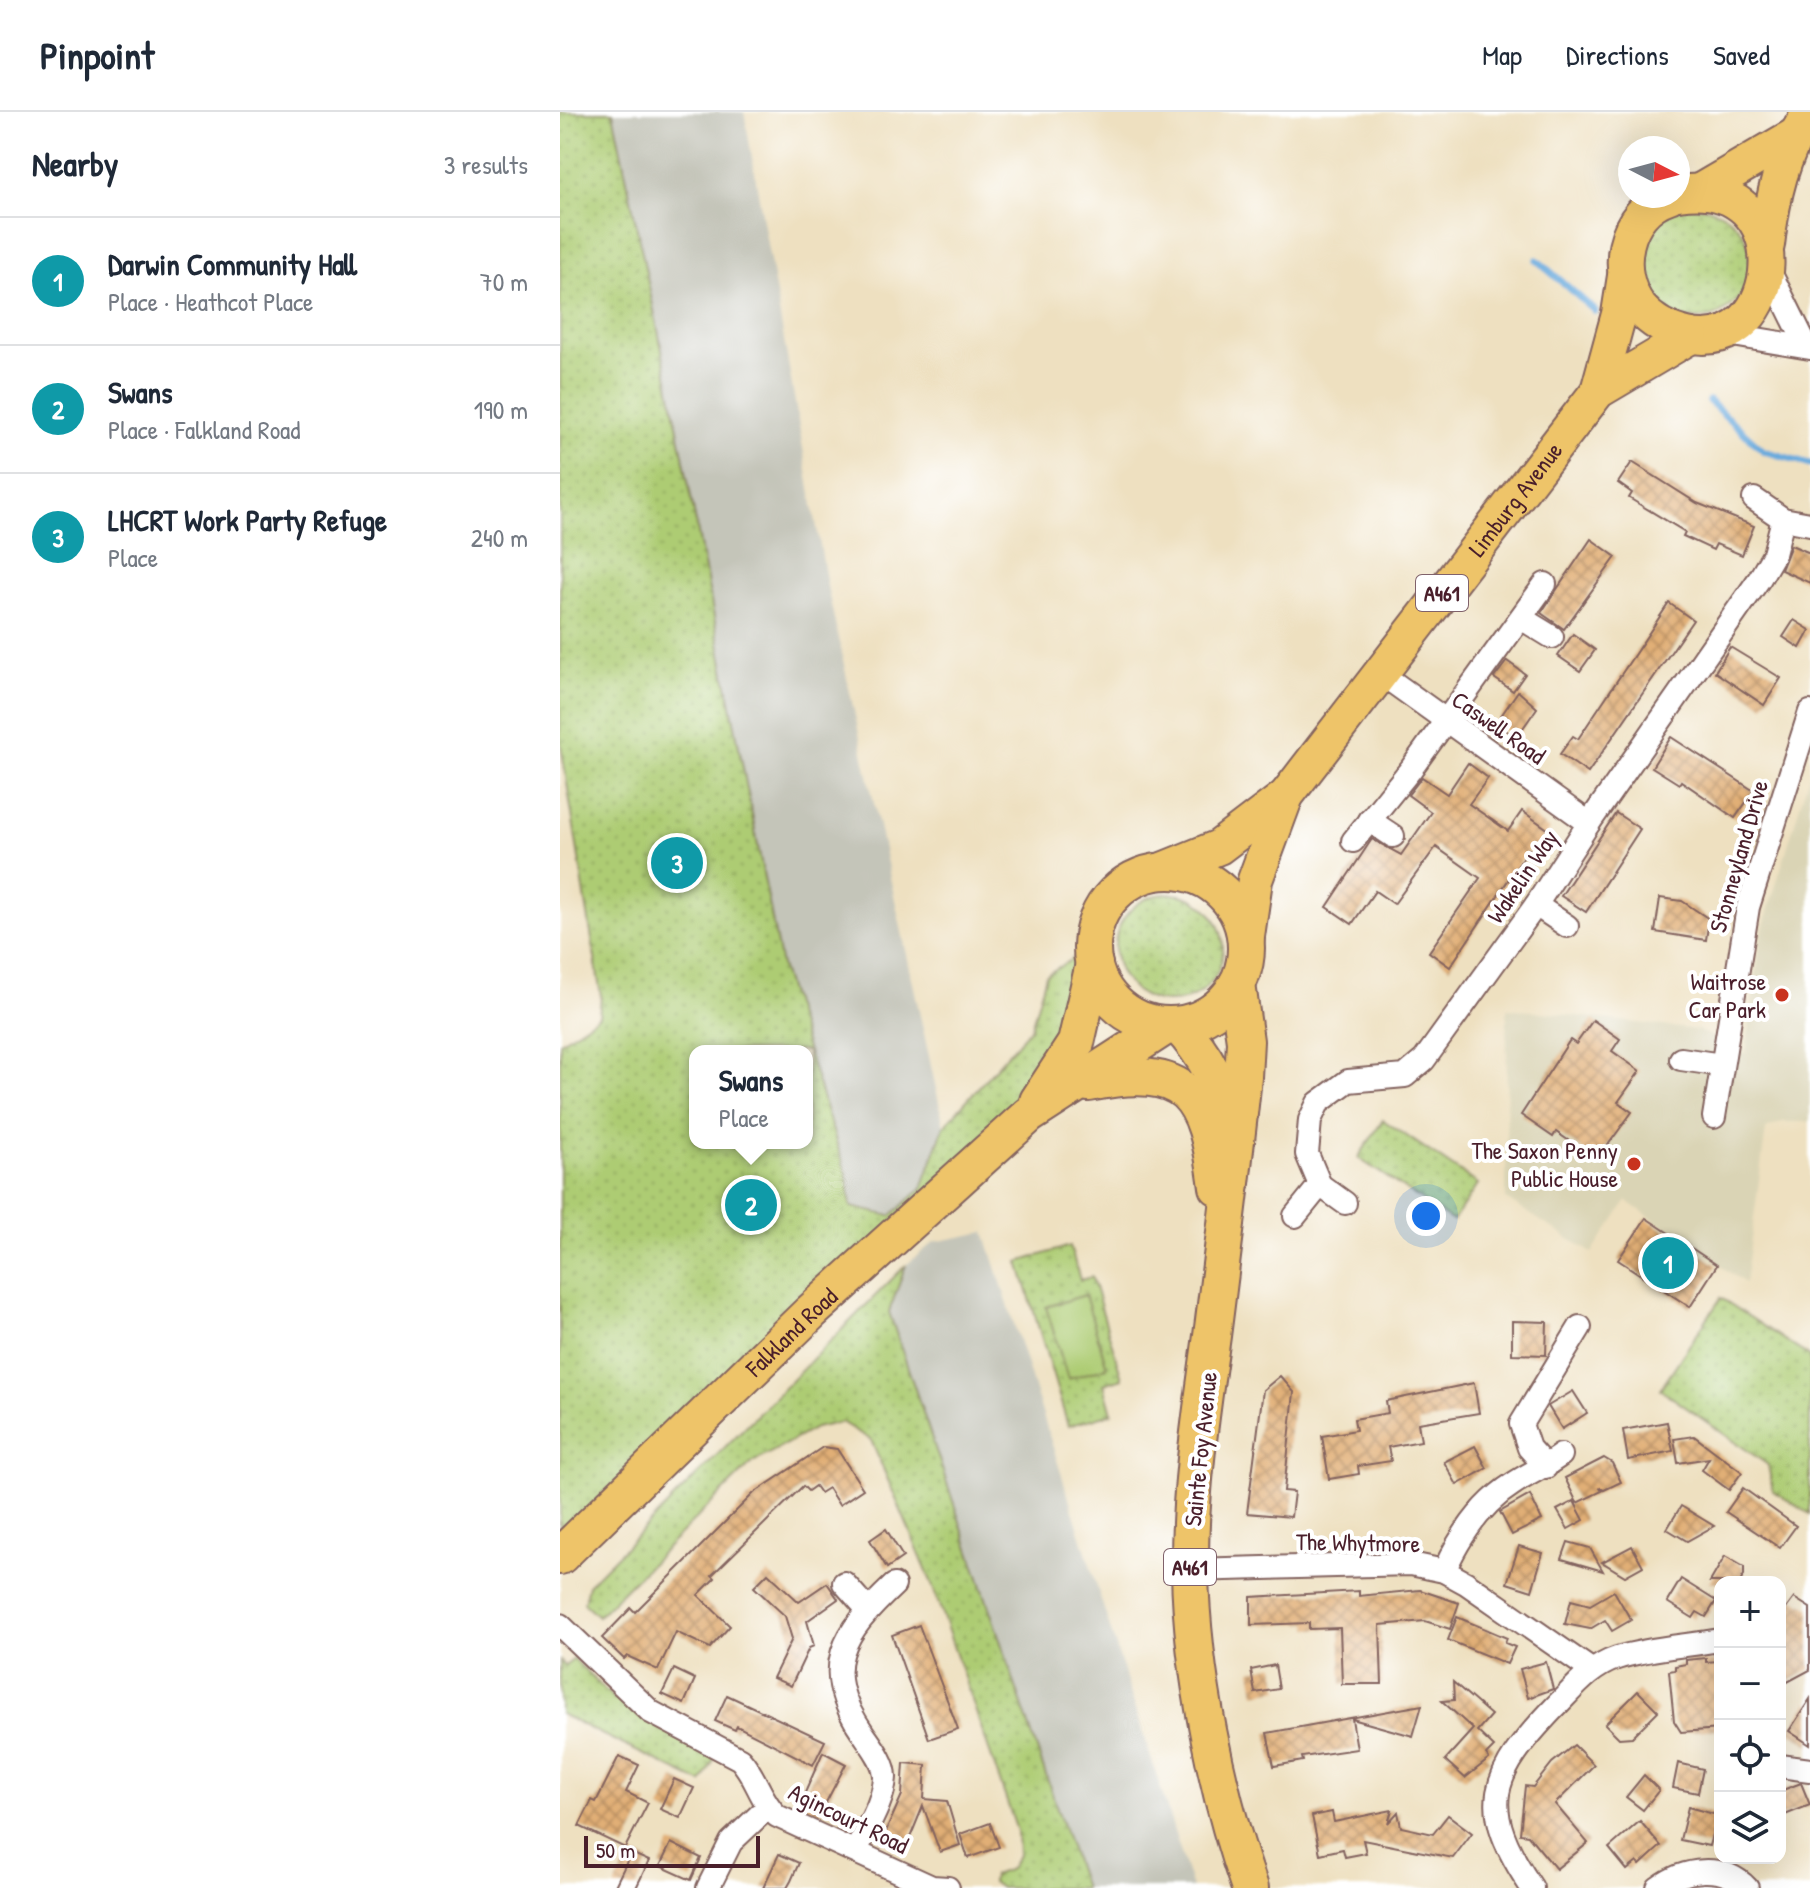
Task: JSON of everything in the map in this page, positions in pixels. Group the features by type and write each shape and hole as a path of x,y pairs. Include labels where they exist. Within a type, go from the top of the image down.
{"highway":[{"path":"1157,872 1194,876 1220,890 1236,910 1246,943"},
{"name":"A461","path":"1094,964 1092,941 1104,907 1130,882 1157,872"},
{"name":"A461","path":"1173,1025 1211,1013 1237,984 1246,943"},
{"path":"1094,964 1099,982 1120,1008 1145,1022 1173,1025"},
{"name":"Falkland Road","path":"1029,1115 1076,1043 1094,964"},
{"name":"Sainte Foy Avenue","path":"1237,984 1245,1041 1236,1149 1200,1425 1190,1570 1192,1630 1217,1765 1236,1847 1250,1888"},
{"name":"Falkland Road","path":"560,1556 821,1303 1029,1115 1173,1025"},
{"name":"Sainte Foy Avenue","path":"1173,1025 1203,1051 1218,1078 1236,1149"},
{"path":"1072,1087 1143,1075 1166,1080 1197,1103 1208,1125 1213,1148 1225,1240"}],"main road":[{"name":"A461","path":"1690,188 1802,124"},
{"name":"A461","path":"1705,334 1744,319 1763,290 1771,201 1802,124"},
{"path":"1690,194 1737,202 1757,223 1768,257"},
{"name":"A461","path":"1625,276 1624,256 1638,220 1648,208"},
{"path":"1625,276 1641,308 1656,322 1705,334"},
{"name":"Limburg Avenue","path":"1157,872 1219,847 1286,796 1598,391 1619,314 1625,276"},
{"name":"Limburg Avenue","path":"1598,391 1705,334"},
{"name":"Limburg Avenue","path":"1246,943 1255,880 1286,796"}],"street":[{"path":"1768,257 1808,347"},
{"path":"1705,334 1808,347"},
{"path":"1754,499 1783,519 1810,524"},
{"name":"Wakelin Way","path":"1320,1185 1307,1154 1310,1120 1318,1103 1348,1081 1405,1076 1424,1060 1536,905 1589,823 1760,578 1774,554 1783,519"},
{"path":"1353,841 1411,769 1545,584"},
{"path":"1521,618 1552,637"},
{"name":"Caswell Road","path":"1380,673 1589,823"},
{"name":"Stonneyland Drive","path":"1714,1117 1748,907 1810,712"},
{"path":"1369,820 1393,836"},
{"path":"1536,905 1567,926"},
{"path":"1681,1059 1722,1065"},
{"path":"1295,1216 1320,1185 1345,1203"},
{"path":"1444,1571 1456,1544 1482,1510 1511,1484 1553,1461 1529,1448 1521,1424 1580,1327"},
{"name":"The Whytmore","path":"1190,1570 1411,1564 1444,1571 1591,1670"},
{"path":"844,1583 868,1610"},
{"path":"856,1851 880,1797 885,1775 877,1752 845,1706 840,1676 842,1652 852,1629 894,1585"},
{"name":"Agincourt Road","path":"560,1625 651,1712 740,1759 751,1771 768,1807 777,1816 932,1887 948,1888"},
{"path":"1532,1888 1506,1849 1497,1820 1497,1791 1515,1750 1591,1670 1617,1658 1714,1641"},
{"path":"1786,1767 1810,1770"},
{"path":"708,1888 731,1842 768,1807"},
{"path":"1658,1888 1683,1874 1720,1865 1747,1888"}],"shaded area":[{"path":"613,112 744,112 828,591 944,1126 922,1188 891,1216 850,1207 847,1176 813,1068 813,1045 806,1045 781,966"},
{"name":"The Saxon Penny Public House","path":"1810,772 1810,1122 1782,1122 1766,1129 1745,1283 1627,1201 1592,1253 1506,1199 1507,1008 1698,1030 1746,1053 1761,935"},
{"path":"985,1232 1192,1888 1084,1888 889,1312 906,1265 934,1242"}],"green space":[{"path":"560,112 613,112 673,403 781,966 806,1045 689,1045 689,1149 813,1149 813,1068 847,1176 851,1207 891,1216 922,1188 944,1126 1031,1028 1046,975 1074,958 1075,1001 1070,1025 1054,1054 988,1134 560,1534 560,1042 599,1016 601,996 560,739"},
{"path":"1684,208 1706,208 1726,216 1742,232 1750,252 1750,274 1742,294 1726,310 1706,318 1684,318 1664,310 1648,294 1640,274 1640,252 1648,232 1664,216"},
{"path":"1169,894 1190,898 1207,910 1219,927 1223,948 1219,969 1207,986 1190,998 1169,1002 1148,998 1131,986 1119,969 1115,948 1119,927 1131,910 1148,898"},
{"path":"1383,1120 1478,1184 1453,1221 1358,1158"},
{"path":"1070,1246 1080,1280 1092,1277 1122,1378 1104,1384 1112,1413 1068,1426 1019,1262"},
{"path":"906,1265 889,1312 1084,1888 1000,1888 992,1882 993,1875 1010,1869 1018,1855 1017,1831 930,1579 871,1440 841,1422 815,1428 752,1463 598,1616 584,1603 588,1585"},
{"path":"1085,1295 1107,1367 1068,1379 1046,1307"},
{"path":"1721,1298 1810,1357 1810,1514 1773,1491 1768,1465 1660,1389"},
{"path":"574,1659 612,1697 716,1755 702,1783 560,1714 560,1661 565,1666"}],"building":[{"path":"1632,462 1697,503 1754,526 1742,555 1716,544 1713,550 1683,536 1685,532 1629,498 1632,493 1618,483"},
{"path":"1591,539 1616,557 1564,629 1541,613"},
{"path":"1791,545 1810,553 1810,583 1781,570"},
{"path":"1669,603 1693,620 1588,773 1560,754 1573,736 1578,739"},
{"path":"1794,620 1810,630 1800,648 1783,637"},
{"path":"1573,634 1595,650 1580,671 1558,656"},
{"path":"1730,647 1781,678 1764,705 1715,672"},
{"path":"1507,661 1525,674 1513,691 1494,678"},
{"path":"1518,691 1537,708 1516,738 1496,723"},
{"path":"1671,737 1754,791 1735,818 1681,781 1679,784 1652,767"},
{"path":"1468,763 1488,778 1469,804 1508,831 1522,811 1549,830 1533,852 1529,849 1450,967 1429,952 1480,878 1436,847 1394,904 1375,891 1352,924 1327,907 1372,839 1401,855 1431,812 1408,795 1422,777 1447,794"},
{"path":"1616,813 1640,829 1586,912 1561,896"},
{"path":"1660,898 1682,901 1709,919 1706,940 1655,932"},
{"path":"1593,1020 1620,1039 1612,1051 1640,1071 1618,1102 1632,1112 1597,1160 1556,1132 1553,1137 1521,1115 1570,1040 1576,1044"},
{"path":"1646,1218 1717,1265 1690,1307 1618,1260"},
{"path":"1512,1321 1547,1322 1546,1355 1512,1354"},
{"path":"1280,1376 1294,1392 1284,1491 1294,1492 1291,1517 1247,1513 1263,1390"},
{"path":"1474,1383 1479,1413 1418,1423 1421,1441 1388,1447 1391,1461 1358,1466 1359,1474 1329,1479 1322,1436 1356,1430 1354,1419 1388,1413 1386,1401"},
{"path":"1573,1391 1587,1413 1562,1429 1548,1406"},
{"path":"1667,1422 1673,1451 1628,1460 1623,1430"},
{"path":"1694,1436 1742,1472 1729,1490 1702,1470 1709,1458 1678,1463 1674,1439"},
{"path":"1475,1446 1487,1468 1457,1485 1444,1462"},
{"path":"823,1447 837,1449 863,1489 839,1505 828,1488 820,1493 815,1486 808,1491 803,1486 712,1575 715,1578 698,1595 730,1626 710,1648 676,1632 658,1670 627,1656 624,1659 602,1638 631,1608 635,1612 754,1493"},
{"path":"1604,1458 1612,1463 1621,1482 1604,1490 1599,1487 1602,1491 1577,1503 1565,1478"},
{"path":"1743,1488 1796,1526 1780,1548 1726,1512"},
{"path":"1530,1495 1542,1520 1512,1535 1500,1512"},
{"path":"1574,1501 1584,1520 1568,1529 1557,1510"},
{"path":"1681,1506 1714,1526 1687,1541 1667,1529"},
{"path":"886,1529 903,1557 887,1568 870,1540"},
{"path":"1568,1542 1590,1548 1603,1571 1562,1559"},
{"path":"1519,1546 1543,1553 1532,1591 1507,1583"},
{"path":"1632,1546 1643,1566 1625,1576 1602,1562"},
{"path":"1725,1556 1744,1567 1743,1576 1714,1576 1714,1582 1710,1582"},
{"path":"768,1573 799,1602 827,1583 838,1599 807,1621 814,1646 809,1648 791,1686 773,1678 792,1639 785,1616 754,1587"},
{"path":"1681,1579 1714,1600 1706,1617 1697,1612 1693,1618 1667,1602"},
{"path":"1420,1590 1459,1603 1450,1629 1425,1621 1380,1625 1382,1684 1342,1684 1340,1628 1309,1629 1309,1623 1251,1625 1251,1597 1359,1591 1359,1596"},
{"path":"1614,1591 1631,1620 1612,1631 1605,1620 1590,1629 1565,1624 1571,1600 1590,1605"},
{"path":"1794,1598 1810,1608 1810,1670 1786,1683 1786,1648 1786,1609"},
{"path":"1457,1617 1507,1638 1505,1643 1515,1647 1507,1664 1448,1640"},
{"path":"919,1625 958,1729 929,1739 892,1635"},
{"path":"1706,1658 1706,1662 1714,1661 1714,1729 1681,1732 1674,1721 1669,1671 1686,1664 1686,1660"},
{"path":"1546,1662 1553,1689 1528,1698 1520,1669"},
{"path":"1275,1665 1279,1689 1255,1693 1251,1670"},
{"path":"674,1669 695,1679 684,1704 662,1694"},
{"path":"1453,1682 1491,1715 1477,1731 1494,1747 1486,1755 1489,1759 1465,1778 1445,1760 1473,1729 1442,1701 1454,1700"},
{"path":"1638,1691 1658,1711 1632,1737 1619,1738 1605,1724"},
{"path":"727,1695 825,1741 813,1765 737,1726 735,1730 715,1721"},
{"path":"1810,1699 1810,1745 1789,1731"},
{"path":"1422,1705 1413,1736 1352,1719 1357,1749 1302,1757 1303,1761 1274,1766 1267,1733"},
{"path":"1574,1745 1594,1765 1555,1804 1588,1843 1556,1869 1528,1835 1520,1834 1525,1786 1533,1787 1552,1763"},
{"path":"823,1752 846,1764 820,1814 800,1804"},
{"path":"619,1756 639,1765 626,1792 648,1803 625,1848 579,1826 592,1800 596,1802"},
{"path":"904,1763 926,1765 924,1799 947,1801 960,1845 940,1852 923,1806 905,1850 882,1840 902,1795"},
{"path":"1678,1763 1703,1769 1698,1793 1673,1788"},
{"path":"1644,1775 1659,1790 1643,1810 1626,1797"},
{"path":"674,1779 694,1788 680,1818 660,1809"},
{"path":"1801,1783 1810,1805 1786,1815 1786,1789"},
{"path":"1688,1807 1714,1814 1709,1846 1680,1840"},
{"path":"1392,1810 1388,1823 1398,1812 1401,1827 1433,1834 1448,1815 1472,1833 1453,1858 1363,1840 1366,1853 1345,1857 1343,1849 1320,1854 1312,1816 1332,1812 1334,1822"},
{"path":"1640,1821 1661,1846 1640,1865 1637,1862 1627,1870 1609,1848"},
{"path":"990,1823 999,1847 968,1858 960,1834"},
{"path":"671,1843 701,1858 691,1880 660,1866"},
{"path":"631,1853 649,1861 636,1888 614,1888"},
{"path":"779,1854 799,1863 791,1881 787,1888 763,1888"}],"waterway":[{"path":"1537,260 1595,311"},
{"path":"1709,401 1764,451 1810,464"}],"place":[{"name":"LHCRT Work Party Refuge","path":"677,863"},
{"name":"Waitrose Car Park","path":"1782,995"},
{"name":"The Saxon Penny Public House","path":"1634,1164"},
{"name":"Swans","path":"751,1205"},
{"name":"Darwin Community Hall","path":"1668,1263"}]}
